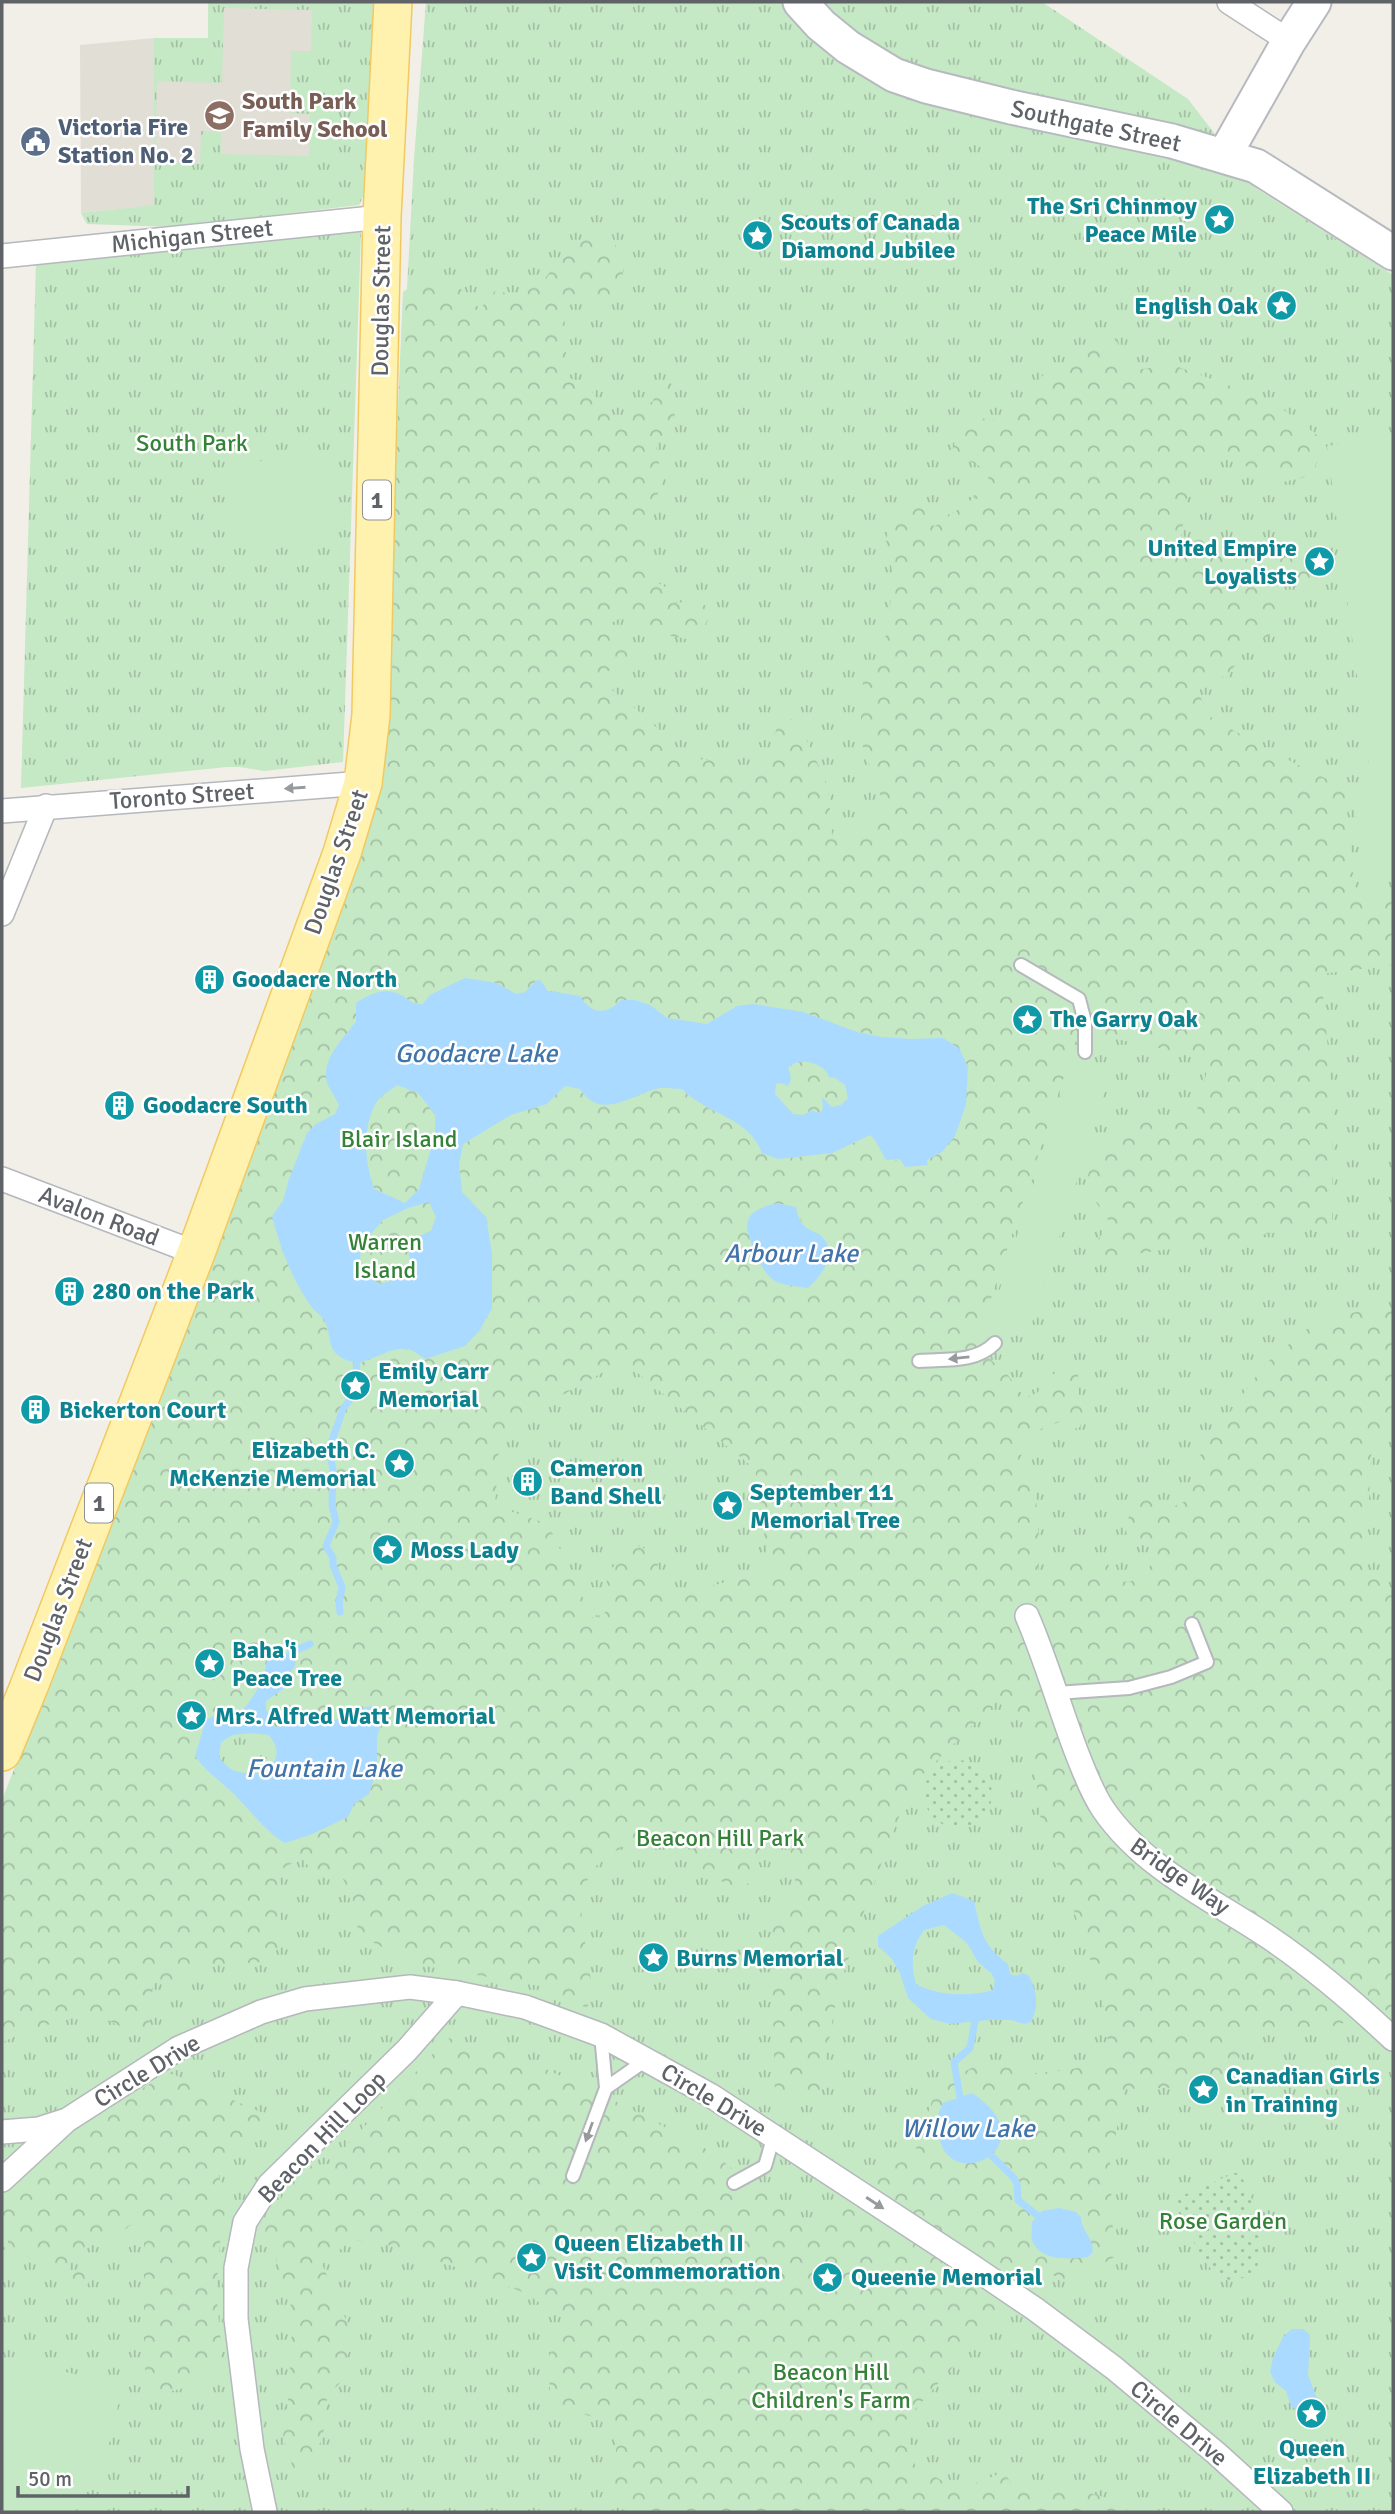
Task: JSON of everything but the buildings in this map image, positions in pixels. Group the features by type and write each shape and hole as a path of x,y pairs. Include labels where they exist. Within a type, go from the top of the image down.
{"main road":[{"name":"Douglas Street","path":"2,1752 196,1253 342,853 363,783 371,715 382,217 393,2"}],"street":[{"name":"Southgate Street","path":"800,2 821,25 848,47 894,75 999,104 1172,141 1256,166 1393,253"},
{"path":"1229,2 1289,41"},
{"path":"1224,156 1314,2"},
{"name":"Michigan Street","path":"2,256 382,217"},
{"name":"Toronto Street","path":"2,811 363,783"},
{"path":"2,914 46,806"},
{"name":"Avalon Road","path":"2,1179 196,1253"},
{"name":"Bridge Way","path":"1027,1616 1041,1647 1089,1783 1102,1808 1126,1839 1153,1863 1272,1939 1328,1981 1393,2039"},
{"name":"Circle Drive","path":"2,2179 68,2120 179,2048 261,2012 305,1999 410,1987 457,1993 525,2007 601,2035 710,2095 1045,2316 1114,2368 1216,2453 1281,2512"},
{"name":"Beacon Hill Loop","path":"265,2512 252,2449 236,2319 236,2268 245,2222 269,2185 407,2050 457,1993"},
{"name":"Circle Drive","path":"2,2132 39,2129 68,2120"}],"lane":[{"path":"1021,965 1079,999 1085,1022 1085,1052"},
{"path":"919,1361 963,1358 985,1353 995,1343"},
{"path":"1056,1693 1129,1688 1171,1677 1207,1662 1192,1625"},
{"path":"573,2176 606,2088 601,2035"},
{"path":"606,2088 646,2060"},
{"path":"734,2183 765,2166 774,2135"}],"shaded area":[{"name":"South Park Family School","path":"208,2 360,2 359,184 81,213 80,45 154,38 208,38"}],"green space":[{"path":"208,2 380,2 365,193 359,205 173,227 87,224 81,213 154,205 154,38 208,38","holes":["224,8 312,10 311,51 291,51 290,113 310,114 309,156 221,154 221,132 201,131 200,164 155,162 157,81 222,83"]},
{"name":"Beacon Hill Park","path":"426,2 1042,2 1188,99 1257,189 1393,275 1393,2512 2,2512 2,1849 381,771 414,159"},
{"name":"South Park","path":"361,232 343,762 264,771 227,767 21,788 36,262"},
{"name":"Beacon Hill Children's Farm","path":"593,233 612,236 623,265 623,284 610,301 564,305 567,377 587,385 612,420 637,413 653,401 660,379 671,383 675,403 674,428 655,440 662,481 648,523 645,576 667,588 676,603 693,601 705,605 708,619 697,641 651,632 629,615 608,624 612,636 634,661 630,667 608,671 602,679 648,719 679,753 694,759 726,760 744,778 766,774 770,747 778,725 796,717 828,786 832,835 862,830 882,800 860,738 863,682 887,634 893,576 886,540 890,524 909,500 928,506 934,527 985,490 990,471 952,453 959,426 979,418 1002,421 1042,376 1116,338 1127,371 1173,365 1272,401 1321,438 1314,475 1283,482 1224,457 1200,451 1191,480 1181,536 1275,554 1320,548 1334,565 1317,580 1272,579 1280,630 1247,646 1228,677 1191,676 1209,716 1264,748 1345,788 1355,895 1393,893 1393,965 1321,974 1333,1103 1332,1224 1077,1263 1111,1224 1085,1186 1096,1148 1137,1112 1195,1118 1210,1059 1079,1031 981,1329 992,1361 1007,1374 1025,1398 1037,1393 1062,1365 1078,1371 1079,1404 1084,1410 1080,1427 1071,1430 1062,1421 1038,1430 1024,1439 1020,1454 1034,1469 1039,1541 1038,1576 1089,1558 1107,1561 1114,1580 1124,1582 1139,1578 1145,1573 1155,1551 1156,1542 1139,1544 1129,1538 1126,1532 1134,1507 1142,1497 1156,1500 1169,1509 1190,1499 1194,1468 1204,1448 1265,1364 1317,1321 1387,1305 1393,1310 1393,1422 1371,1455 1366,1567 1388,1588 1393,1589 1393,2008 1304,2035 1249,2028 1230,2086 1125,2089 1110,2162 1114,2257 1070,2284 1051,2274 984,2332 903,2423 915,2465 958,2490 1004,2472 1014,2488 1090,2493 1104,2497 1130,2512 626,2512 609,2481 617,2446 611,2422 551,2405 548,2361 563,2318 525,2293 464,2270 395,2246 352,2240 322,2264 349,2327 346,2376 327,2397 324,2430 314,2462 294,2471 283,2437 288,2402 293,2313 278,2264 264,2233 267,2218 297,2176 313,2165 329,2164 448,2038 492,2049 537,2065 621,2104 710,2151 805,2226 915,2152 937,2086 981,2063 1037,2073 1069,2070 1110,2059 1103,1997 1060,1870 1043,1838 1030,1729 997,1701 910,1787 838,1990 819,2097 775,2097 771,1929 788,1899 799,1869 787,1844 761,1846 752,1882 737,1888 707,1875 677,1833 642,1836 609,1855 589,1872 581,1916 593,1994 587,2008 540,1986 419,1965 360,1936 346,1885 338,1869 313,1875 303,1857 280,1870 281,1947 261,1962 199,1967 176,1984 153,1983 149,2029 138,2035 93,2013 24,2031 2,2043 2,1800 213,1261 382,774 403,292 418,281 435,287 455,283 480,309 495,291 517,295 541,284 569,246","holes":["536,981 540,981 548,991 569,993 598,1011 650,1005 667,1018 707,1024 737,1006 803,1012 857,1032 911,1039 942,1152 927,1160 886,1160 870,1135 832,1153 778,1159 762,1153 747,1131 692,1098 682,1089 660,1088 617,1104 607,1105 589,1099 580,1089 565,1086 546,1104 511,1115 463,1144 459,1164 462,1192 486,1217 408,1349 383,1352 366,1362 349,1361 328,1339 324,1321 298,1286 283,1252 273,1216 283,1201 289,1179 316,1124 335,1114 339,1105 327,1084 328,1062 338,1044 356,1022 406,998 412,1004 423,1004 430,995 496,983 516,994 525,992","784,1204 796,1207 804,1224 820,1235 751,1214","623,1361 755,1469 769,1570 668,1598 654,1553 631,1542 606,1577 612,1608 593,1619 548,1524 495,1506 499,1446 543,1406","268,1660 265,1709 275,1728 291,1723 310,1725 342,1718 382,1719 377,1738 377,1769 369,1794 354,1804 347,1817 286,1843 276,1838 231,1791 206,1771 223,1711 240,1715 263,1682"]},
{"path":"1393,435 1393,872 1362,871 1352,785 1371,782 1327,446"},
{"path":"336,459 337,546 230,548 232,462"},
{"path":"805,1061 816,1063 845,1085 848,1098 841,1105 832,1107 822,1098 823,1109 820,1113 811,1110 804,1115 793,1114 775,1094 776,1084 782,1083 789,1074 787,1068"},
{"path":"1071,1067 1109,1078 1027,1339 988,1326"},
{"name":"Blair Island","path":"397,1085 418,1093 435,1114 435,1136 419,1189 405,1203 374,1189 366,1146 368,1124 376,1103"},
{"name":"Warren Island","path":"429,1202 436,1217 404,1276 381,1284 358,1274 361,1245 383,1220"},
{"path":"958,1760 971,1763 982,1770 989,1781 992,1794 989,1807 982,1818 971,1825 958,1828 945,1825 934,1818 927,1807 924,1794 927,1781 934,1770 945,1763"},
{"path":"170,2073 263,2113 264,2129 218,2173 227,2204 221,2231 216,2290 222,2355 190,2385 174,2391 147,2393 144,2354 144,2221 129,2226 115,2240 92,2245 71,2261 70,2270 84,2270 93,2274 84,2291 23,2255 15,2264 5,2268 2,2253 8,2244 8,2236 2,2230 2,2206 116,2103"},
{"name":"Rose Garden","path":"1239,2173 1251,2196 1258,2222 1260,2249 1255,2274 1233,2281 1222,2277 1204,2260 1178,2202 1179,2197"},
{"path":"2,2358 111,2382 119,2394 115,2431 74,2512 2,2512"}],"water":[{"name":"Goodacre Lake","path":"465,978 496,983 516,994 525,992 537,980 541,981 548,991 580,996 589,1006 599,1011 610,1009 621,1000 635,1000 650,1005 667,1018 707,1024 737,1006 753,1004 803,1012 857,1032 882,1037 943,1038 959,1048 968,1067 966,1104 955,1136 942,1152 927,1160 928,1165 905,1167 900,1159 886,1160 870,1135 832,1153 778,1159 762,1153 747,1131 682,1089 660,1088 607,1105 589,1099 580,1089 565,1086 547,1104 511,1115 463,1144 459,1164 462,1192 486,1217 492,1253 492,1308 480,1330 465,1346 425,1359 411,1350 398,1349 363,1361 349,1361 333,1349 324,1320 311,1306 292,1274 272,1216 283,1201 307,1133 316,1124 335,1114 339,1105 328,1085 327,1068 339,1043 356,1022 356,1003 385,991 397,993 419,1004 423,1004 430,995","holes":["805,1061 819,1066 829,1077 845,1085 848,1098 841,1105 832,1107 822,1097 823,1109 820,1113 811,1110 804,1115 793,1114 775,1094 776,1084 787,1086 790,1083 788,1068","397,1085 418,1093 435,1114 435,1136 419,1189 405,1203 374,1189 368,1168 368,1124 378,1100","429,1202 436,1217 431,1231 407,1241 410,1261 404,1276 381,1284 359,1274 361,1245 383,1220"]},
{"name":"Arbour Lake","path":"777,1203 796,1207 802,1223 820,1235 829,1249 827,1263 819,1277 808,1288 783,1284 771,1278 761,1265 750,1239 747,1224 749,1218 758,1209"},
{"name":"Fountain Lake","path":"292,1652 296,1663 283,1689 266,1701 266,1709 275,1728 290,1723 331,1722 358,1709 372,1706 380,1711 382,1719 377,1738 377,1769 369,1794 354,1804 348,1817 310,1835 285,1843 265,1827 195,1756 206,1720 223,1711 240,1715 263,1682 267,1660","holes":["232,1735 269,1735 276,1754 266,1773 234,1770 219,1757 221,1742"]},
{"path":"952,1893 974,1901 988,1944 1008,1964 1010,1974 1016,1976 1023,1973 1029,1976 1032,1982 1036,2004 1031,2022 1025,2024 1011,2020 989,2020 950,2024 931,2019 908,1998 892,1959 878,1946 878,1936 923,1906","holes":["944,1925 967,1943 978,1962 995,1980 993,1990 954,1994 934,1991 916,1984 913,1955 924,1930"]},
{"name":"Willow Lake","path":"972,2093 993,2112 1001,2129 999,2145 990,2156 976,2162 961,2163 948,2156 940,2140 938,2117 943,2103"},
{"path":"1059,2208 1076,2212 1081,2217 1092,2246 1093,2252 1088,2257 1056,2258 1048,2256 1036,2247 1032,2240 1032,2222 1042,2211"},
{"path":"1292,2329 1303,2329 1310,2335 1308,2375 1318,2401 1316,2411 1306,2416 1291,2406 1286,2391 1275,2382 1270,2372 1283,2337"}],"waterway":[{"path":"340,1612 342,1587 333,1558 326,1546 336,1522 332,1505 333,1470 329,1449 343,1409 354,1394 357,1361"},
{"path":"292,1652 310,1644"},
{"path":"960,2097 954,2062 970,2048 975,2021"},
{"path":"992,2156 1014,2178 1018,2200 1038,2216"}],"place":[{"name":"South Park Family School","path":"219,115"},
{"name":"Victoria Fire Station No. 2","path":"35,141"},
{"name":"The Sri Chinmoy Peace Mile","path":"1220,220"},
{"name":"Scouts of Canada Diamond Jubilee","path":"758,236"},
{"name":"English Oak","path":"1281,306"},
{"name":"United Empire Loyalists","path":"1320,562"},
{"name":"Goodacre North","path":"209,979"},
{"name":"The Garry Oak","path":"1027,1019"},
{"name":"Goodacre South","path":"120,1105"},
{"name":"280 on the Park","path":"69,1291"},
{"name":"Emily Carr Memorial","path":"355,1385"},
{"name":"Bickerton Court","path":"36,1410"},
{"name":"Elizabeth C. McKenzie Memorial","path":"399,1464"},
{"name":"Cameron Band Shell","path":"527,1482"},
{"name":"September 11 Memorial Tree","path":"727,1506"},
{"name":"Moss Lady","path":"387,1550"},
{"name":"Baha'i Peace Tree","path":"209,1664"},
{"name":"Mrs. Alfred Watt Memorial","path":"192,1716"},
{"name":"Burns Memorial","path":"653,1958"},
{"name":"Canadian Girls in Training","path":"1203,2090"},
{"name":"Queen Elizabeth II Visit Commemoration","path":"531,2257"},
{"name":"Queenie Memorial","path":"828,2277"},
{"name":"Queen Elizabeth II","path":"1312,2414"}]}
